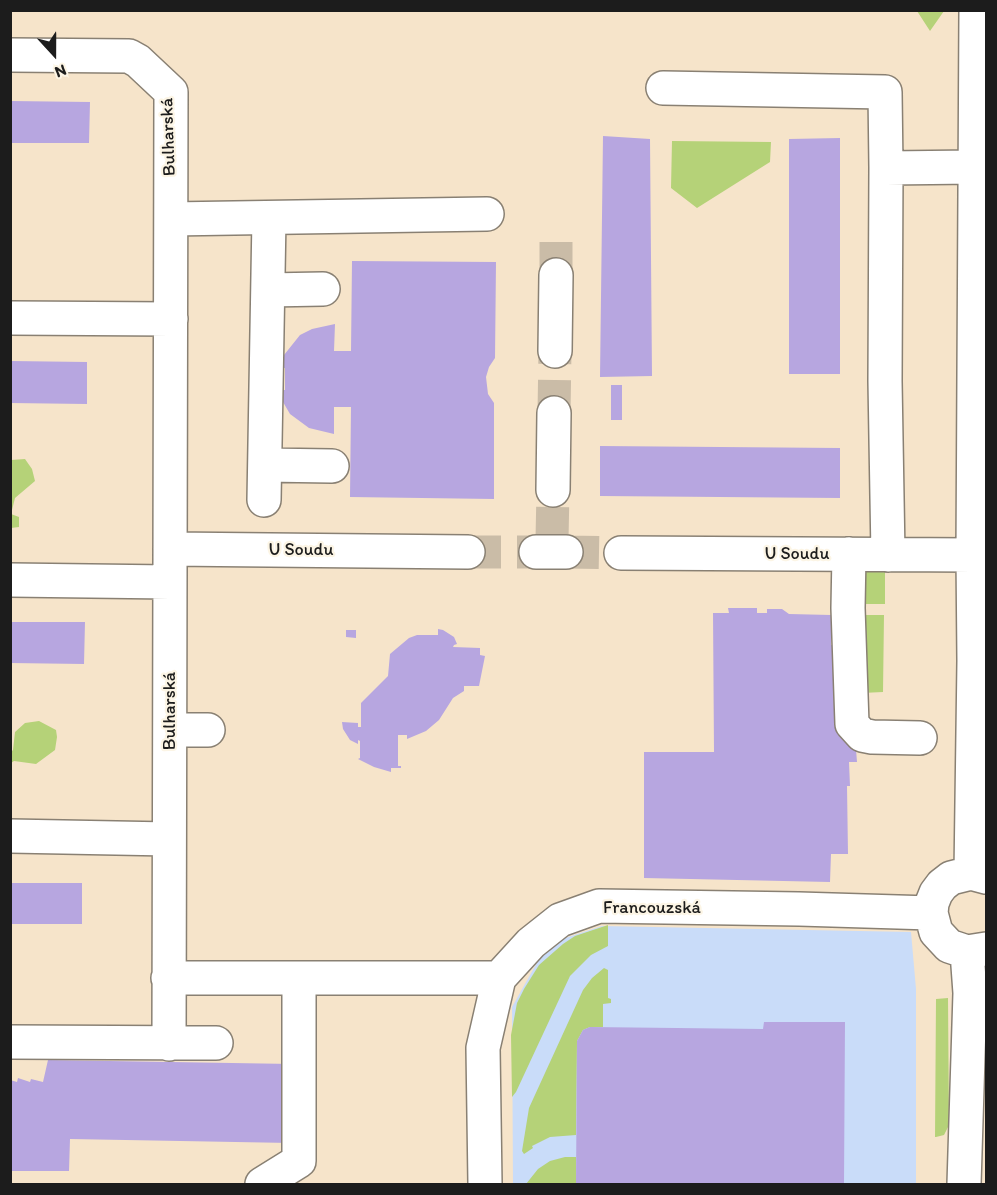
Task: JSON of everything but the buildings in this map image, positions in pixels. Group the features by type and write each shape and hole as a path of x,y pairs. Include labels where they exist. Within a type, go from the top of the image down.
{"street":[{"path":"964,1185 970,993 977,950 958,950 942,939 936,932 931,913 932,903 942,885 960,874 979,875 980,661 973,555 979,161 976,10"},
{"name":"Bulharská","path":"10,55 129,56 138,61 171,92 169,1044"},
{"path":"663,88 885,92 885,381 888,555"},
{"path":"886,168 979,161"},
{"path":"171,219 487,214"},
{"path":"264,500 269,218"},
{"path":"555,351 556,275"},
{"path":"268,290 323,289"},
{"path":"10,318 171,319"},
{"path":"553,490 554,413"},
{"path":"265,465 332,466"},
{"name":"U Soudu","path":"170,549 468,552"},
{"name":"U Soudu","path":"621,553 973,555"},
{"path":"849,554 848,608 852,724 862,735 920,738"},
{"path":"10,580 170,582"},
{"path":"170,730 208,730"},
{"path":"10,836 169,839"},
{"name":"Francouzská","path":"485,1185 483,1048 499,978 531,943 560,920 600,906 931,913"},
{"path":"168,978 499,978"},
{"path":"262,1185 299,1161 299,978"},
{"path":"10,1042 216,1043"}],"shaded area":[{"path":"602,926 911,932 916,989 916,1184 513,1184 512,1007 543,952 565,938"}],"green space":[{"path":"917,11 944,11 930,31"},
{"path":"672,141 771,142 770,162 697,208 671,188"},
{"path":"25,459 32,469 35,481 15,498 11,514 11,460"},
{"path":"11,514 19,517 19,527 11,528"},
{"path":"885,570 885,604 856,604 865,571"},
{"path":"862,615 884,615 883,692 862,693"},
{"path":"39,721 56,730 55,750 36,764 14,761 11,763 15,732 25,723"},
{"path":"608,925 608,946 591,955 570,976 512,1097 511,1035 517,1003 524,989 539,965 563,944 575,936"},
{"path":"604,968 608,970 608,998 611,999 611,1003 603,1004 603,1027 590,1027 583,1030 577,1041 576,1135 550,1137 532,1146 533,1148 524,1154 522,1151 529,1108 583,990"},
{"path":"948,998 949,1125 944,1135 935,1137 936,999"},
{"path":"576,1157 576,1184 526,1184 538,1169 550,1161"}],"tunnel":[{"path":"556,234 556,275"},
{"path":"554,413 555,351"},
{"path":"552,540 553,490"},
{"path":"468,552 536,552"},
{"path":"566,552 621,553"}]}
